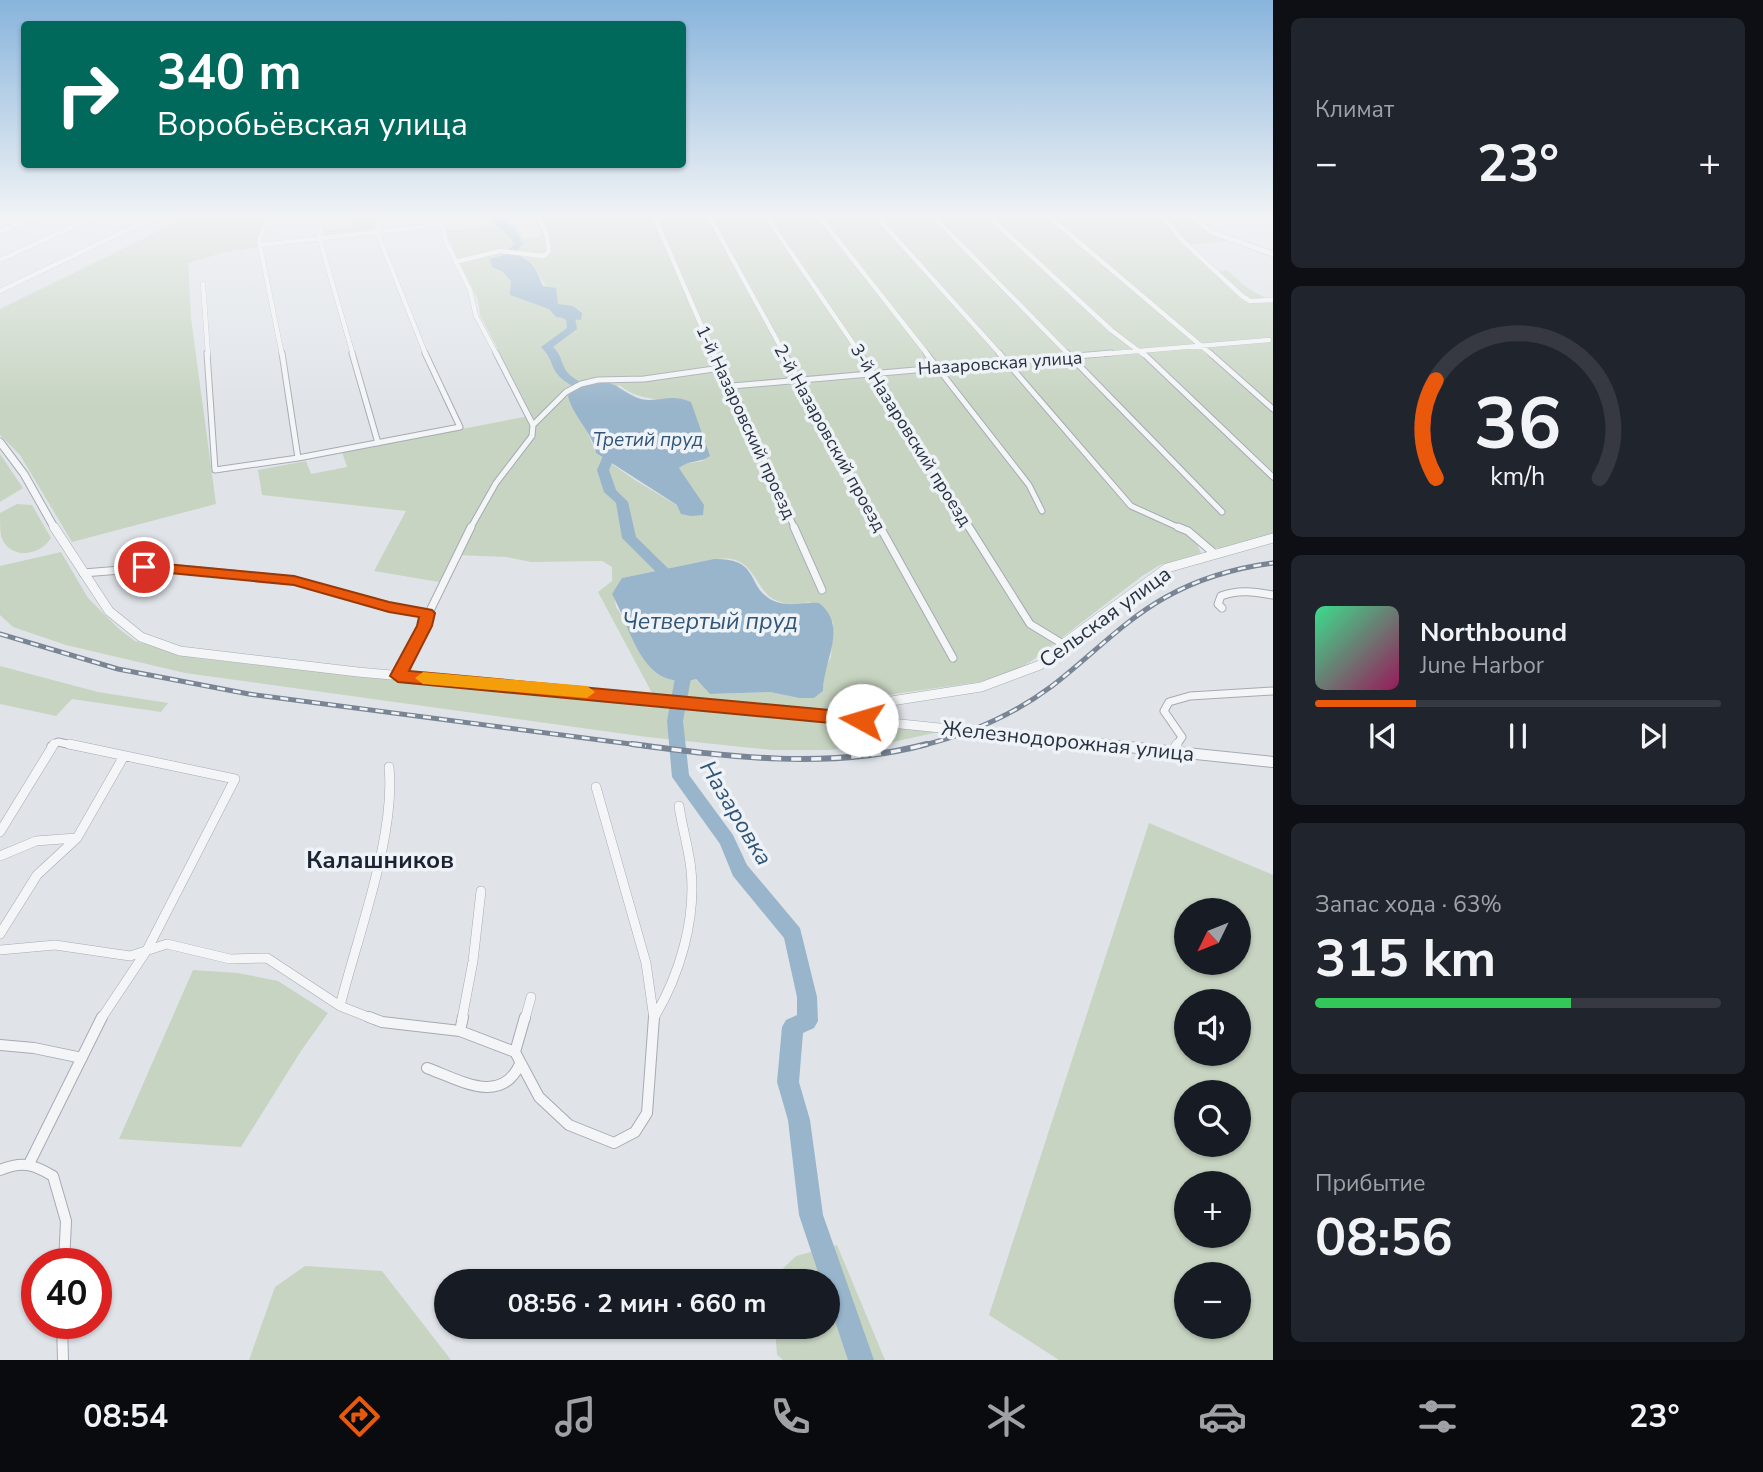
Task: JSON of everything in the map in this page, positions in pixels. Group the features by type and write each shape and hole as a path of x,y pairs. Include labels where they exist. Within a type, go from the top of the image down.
{"street":[{"path":"0,292 26,279"},
{"path":"267,279 298,458"},
{"path":"331,279 378,443"},
{"path":"203,284 215,470 298,458 460,427 424,352 396,279"},
{"path":"398,676 425,626 427,613 435,603 469,531 496,483 532,436 533,425 476,316 475,300 464,279"},
{"name":"1-й Назаровский проезд","path":"682,279 822,590"},
{"name":"2-й Назаровский проезд","path":"744,279 953,658"},
{"name":"3-й Назаровский проезд","path":"810,279 850,338 1030,624 1063,644"},
{"path":"869,279 1029,485 1042,511"},
{"path":"933,279 1131,506 1188,531 1215,554"},
{"path":"996,279 1222,512"},
{"path":"1056,279 1111,330 1141,352 1273,477"},
{"path":"1124,279 1273,409"},
{"path":"1224,279 1250,301 1273,300"},
{"name":"Назаровская улица","path":"732,386 1269,340"},
{"path":"533,425 566,392 580,384 598,380 644,379 720,368"},
{"name":"Железнодорожная улица","path":"0,442 24,474 83,573 117,618 141,637 160,645 198,654 398,676 1273,762"},
{"name":"Сельская улица","path":"862,720 863,712 885,702 981,687 1040,665 1063,644 1167,568 1273,538"},
{"path":"83,573 159,567 294,580 389,607 427,613"},
{"path":"1222,608 1218,604 1221,596 1231,592 1273,595"},
{"path":"1172,752 1182,737 1164,710 1169,702 1190,696 1273,691"},
{"path":"0,832 52,745 58,742 235,779 148,950 101,1019 30,1162"},
{"path":"0,934 37,875 76,838 124,756"},
{"path":"340,1006 373,887 386,821 391,783 389,767"},
{"path":"531,997 515,1052 539,1097 569,1125 614,1143 635,1132 647,1112 654,1016 646,962 596,787"},
{"path":"654,1016 677,973 684,943 691,872 680,806"},
{"path":"0,856 26,842 49,837 76,838"},
{"path":"460,1031 473,961 481,891"},
{"path":"0,950 55,945 130,956 167,944 230,959 267,958 340,1006 383,1022 460,1031 515,1052"},
{"path":"0,1045 34,1048 82,1058"},
{"path":"427,1068 489,1088 502,1087 512,1081 520,1064"},
{"path":"0,1170 18,1162 30,1162 53,1176 65,1221 64,1248"},
{"path":"62,1339 63,1360"}],"green space":[{"path":"60,279 189,279 191,318 216,504 72,542 20,455 0,435 0,309"},
{"path":"468,279 510,279 511,295 550,309 558,304 542,279 1238,279 1273,302 1273,535 1223,549 1211,547 1194,533 1187,535 1197,544 1201,553 1160,565 1033,660 1011,673 979,682 880,696 854,705 849,714 652,693 598,592 612,581 612,567 602,561 531,562 507,557 454,555 439,582 374,571 406,511 262,495 258,470 306,461 311,474 347,467 342,452 524,417 531,413 480,315 478,300","holes":["619,385 644,397 691,402 703,461 683,464 679,468 703,505 678,506 596,453 586,429","714,559 731,559 742,563 768,595 777,601 790,604 809,602 833,622 831,657 824,670 823,691 814,698 770,692 711,694 695,679 678,681 665,677 654,670 645,659 616,607 615,600 622,578"]},
{"path":"0,454 23,488 0,502"},
{"path":"17,504 32,505 51,538 32,552 10,549 1,536 0,513"},
{"path":"61,552 88,598 119,629 135,641 195,658 356,676 943,731 884,744 829,750 772,750 647,737 185,673 66,645 13,627 0,615 0,566"},
{"path":"0,666 98,692 168,703 161,712 72,699 56,716 0,704"},
{"path":"1149,823 1273,875 1273,1360 1059,1360 989,1315"},
{"path":"193,970 238,973 278,981 328,1013 241,1147 119,1139"},
{"path":"837,1245 885,1360 783,1360 777,1355 776,1339 840,1339 840,1269 782,1269 796,1256"},
{"path":"305,1266 382,1271 451,1360 249,1360 275,1287"}],"water":[{"path":"540,279 543,286 556,288 558,304 573,306 582,313 581,320 556,317 549,309 510,295 511,281"},
{"name":"Третий пруд","path":"605,382 641,399 676,398 691,402 710,456 679,468 704,505 703,515 681,514 677,505 596,453 591,438 568,396 573,389"},
{"name":"Четвертый пруд","path":"714,559 740,563 759,589 774,601 791,604 819,603 828,612 832,623 832,644 823,691 814,698 770,692 710,694 696,679 678,681 663,677 651,668 641,655 612,594 622,578"}],"waterway":[{"name":"Назаровка","path":"555,308 571,319 572,329 546,347 557,357 563,374 595,396"},
{"name":"Назаровка","path":"615,442 603,470 610,492 622,502 629,538 677,585"},
{"name":"Назаровка","path":"686,662 675,721 681,777 727,840 740,870 793,934 807,997 807,1021 793,1027 788,1082 799,1120 811,1215 861,1360"}],"railway":[{"path":"927,744 972,730 1022,706 1052,686 1135,617 1179,590 1218,575 1273,563"},
{"path":"0,634 118,669 249,694 646,746"},
{"path":"632,744 780,759 854,757 927,744"},
{"path":"920,746 927,744"}],"slow traffic":[{"path":"423,678 587,692"}],"district":[{"name":"Калашников","path":"380,860"}],"route":[{"path":"144,567 184,568 294,580 389,607 427,613 425,626 398,676 862,720"}]}
